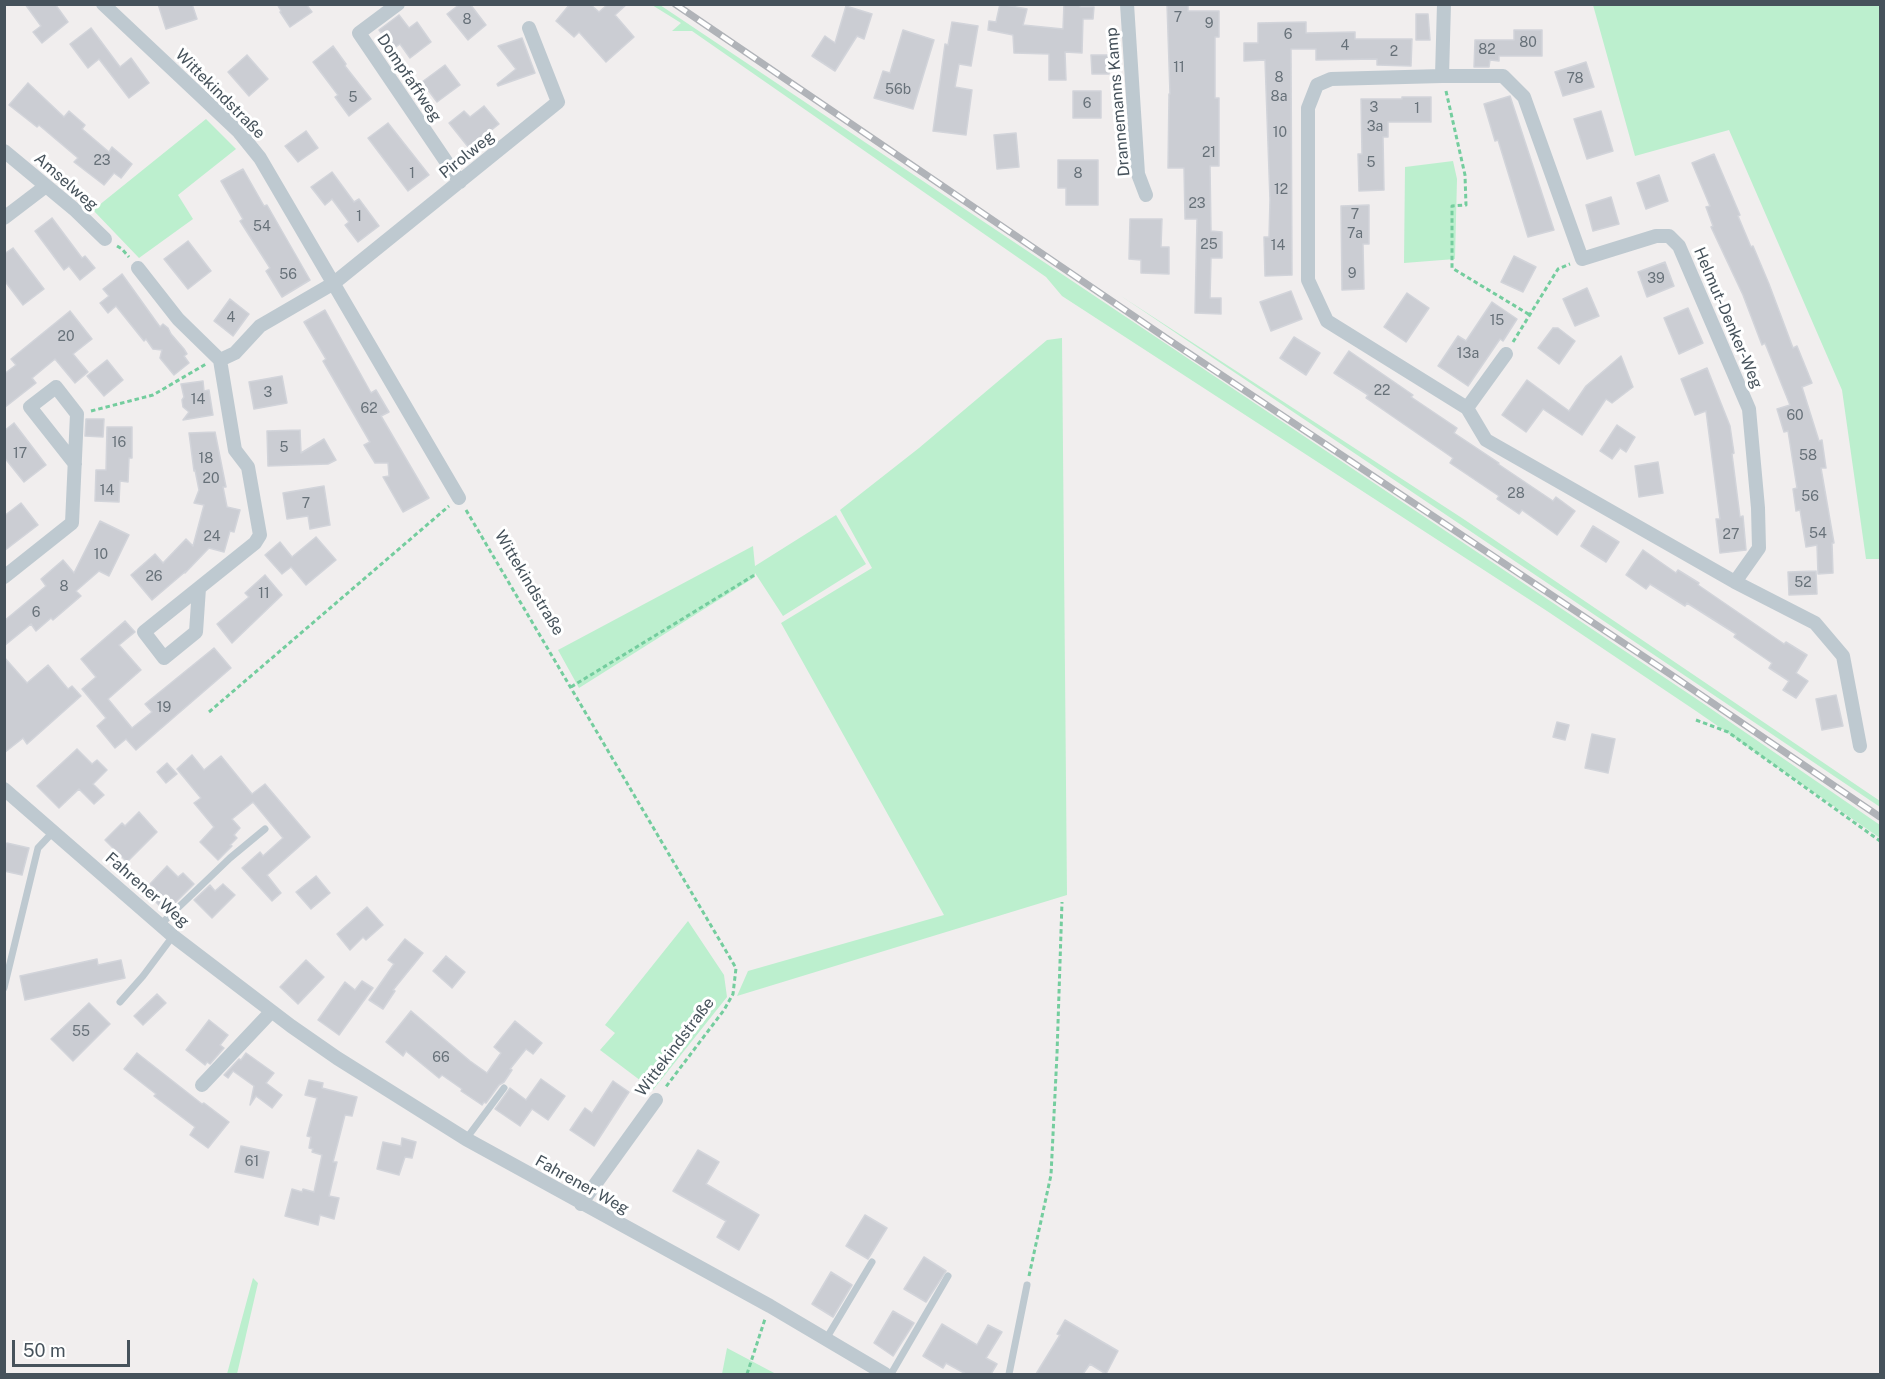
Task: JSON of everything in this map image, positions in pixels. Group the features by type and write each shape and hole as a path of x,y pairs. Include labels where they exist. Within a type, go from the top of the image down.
{"street":[{"name":"Dompfaffweg","path":"398,4 359,33 459,182"},
{"name":"Drannemanns Kamp","path":"1127,4 1138,174 1146,195"},
{"path":"1442,76 1444,4"},
{"name":"Wittekindstraße","path":"104,5 239,132 260,158 459,498"},
{"name":"Pirolweg","path":"220,360 235,353 260,326 334,283 558,102 529,28"},
{"path":"1582,259 1524,97 1503,76 1331,79 1317,85 1308,108 1308,280 1328,321 1467,408 1486,440 1735,582 1815,622 1843,656 1860,746"},
{"name":"Amselweg","path":"4,151 74,209 105,239"},
{"path":"4,218 46,186"},
{"name":"Helmut-Denker-Weg","path":"1582,259 1656,236 1669,236 1679,246 1749,409 1758,508 1759,548 1735,582"},
{"path":"138,268 178,319 220,360 235,450 248,467 260,535 255,543 144,632 164,658 196,632 199,588"},
{"path":"1467,408 1506,354"},
{"path":"4,577 72,523 75,464 77,414 56,387 30,407 75,464"},
{"name":"Fahrener Weg","path":"4,789 172,936 271,1012 337,1058 466,1139 770,1306 885,1374"},
{"path":"202,1085 271,1012"},
{"name":"Wittekindstraße","path":"581,1204 656,1100"}],"lane":[{"path":"160,925 230,858 265,829"},
{"path":"4,988 38,848 54,831"},
{"path":"120,1002 172,936"},
{"path":"466,1139 504,1088"},
{"path":"826,1339 872,1262"},
{"path":"891,1374 948,1276"},
{"path":"1009,1374 1027,1285"}],"path":[{"path":"1442,76 1465,175 1466,206 1452,206 1452,268 1530,315"},
{"path":"105,239 122,249 138,268"},
{"path":"1506,354 1558,269 1582,259"},
{"path":"77,414 153,395 212,360 220,360"},
{"path":"209,712 459,498"},
{"name":"Wittekindstraße","path":"459,498 736,968 733,994 724,1010 656,1100"},
{"path":"571,687 756,573"},
{"path":"1696,720 1728,732 1881,841"},
{"path":"1027,1285 1051,1175 1062,902"},
{"path":"747,1374 770,1306"}],"green space":[{"path":"652,5 660,5 1704,704 1880,825 1880,838 1547,611 1062,296 1046,277 692,31 672,31 681,23"},
{"path":"1593,5 1880,5 1880,559 1866,559 1842,390 1729,130 1635,156"},
{"path":"206,119 236,149 178,195 193,219 139,258 93,210"},
{"path":"1453,161 1457,179 1455,259 1404,263 1405,167"},
{"path":"1121,296 1465,520 1880,801 1880,807"},
{"path":"1062,338 1067,895 737,996 748,971 944,915 781,623 872,568 840,510 919,448 1047,340"},
{"path":"836,515 866,564 783,616 755,573 755,577 579,688 558,650 753,546 755,566"},
{"path":"688,921 724,975 727,997 653,1090 600,1050 615,1033 605,1025"},
{"path":"253,1278 258,1283 237,1374 227,1374"},
{"path":"727,1348 776,1374 722,1374"}],"building":[{"path":"25,4 55,4 68,22 42,43 33,32 41,26"},
{"path":"158,4 192,4 197,19 166,29"},
{"path":"277,4 306,4 312,12 290,27"},
{"path":"460,4 470,4 486,25 468,40 447,14"},
{"path":"570,4 590,4 599,12 608,4 627,4 615,15 634,37 606,62 579,32 574,37 556,21"},
{"path":"1000,4 1027,9 1023,25 1063,29 1064,4 1094,7 1093,19 1083,19 1082,53 1065,52 1066,80 1049,80 1049,54 1014,53 1013,35 988,30 989,21 996,22"},
{"path":"1167,4 1188,4 1188,11 1219,11 1219,37 1215,37 1215,98 1219,98 1219,166 1210,166 1211,231 1222,232 1222,258 1211,258 1210,298 1221,298 1221,314 1195,313 1197,219 1185,219 1184,168 1168,168 1170,94"},
{"path":"846,6 872,14 864,39 857,36 835,71 812,56 825,36 835,43"},
{"path":"1416,14 1428,14 1430,40 1416,40"},
{"path":"399,15 409,28 417,22 431,42 410,58 400,44 393,49 379,30"},
{"path":"952,22 978,26 971,66 959,64 955,87 972,90 966,135 933,131 945,44 948,45"},
{"path":"1306,22 1306,33 1355,32 1355,39 1412,39 1411,66 1377,65 1377,59 1316,60 1316,49 1291,49 1292,275 1265,276 1264,237 1269,237 1270,200 1265,60 1244,61 1244,43 1258,43 1258,23"},
{"path":"91,28 120,67 131,58 149,83 129,98 99,59 88,68 70,44"},
{"path":"903,30 934,40 913,109 874,98 883,71 890,73"},
{"path":"1514,30 1542,30 1542,56 1499,56 1499,61 1490,60 1489,67 1474,67 1475,40 1514,40"},
{"path":"522,38 535,73 498,86 497,84 516,69 498,46"},
{"path":"333,46 346,64 345,66 371,99 349,116 335,97 338,95 313,62"},
{"path":"247,55 268,79 249,96 228,72"},
{"path":"1091,55 1110,55 1109,74 1092,74"},
{"path":"1586,62 1594,87 1563,96 1555,72"},
{"path":"445,65 460,85 437,102 422,82"},
{"path":"28,83 64,117 69,111 85,125 82,129 109,152 112,147 132,164 121,178 114,173 104,185 74,162 78,158 39,125 37,127 9,105"},
{"path":"1073,91 1101,91 1101,118 1073,118"},
{"path":"1510,96 1554,230 1528,237 1498,140 1495,141 1484,104"},
{"path":"1402,97 1431,97 1431,122 1388,122 1388,137 1383,137 1384,190 1359,191 1358,154 1362,154 1361,99 1402,99"},
{"path":"484,106 499,124 469,148 449,123 464,111 470,117"},
{"path":"1601,111 1613,151 1587,159 1574,119"},
{"path":"388,123 429,175 408,191 368,138"},
{"path":"306,131 318,148 298,162 285,146"},
{"path":"1016,133 1019,167 997,169 994,135"},
{"path":"1714,154 1751,247 1753,246 1769,284 1793,348 1797,346 1812,383 1802,387 1819,441 1822,440 1826,468 1821,468 1834,543 1832,543 1833,573 1818,574 1817,545 1806,547 1800,510 1796,511 1793,489 1797,488 1788,431 1784,432 1777,409 1790,405 1765,343 1762,345 1743,295 1711,227 1713,226 1706,207 1710,206 1692,163"},
{"path":"1058,160 1098,160 1098,205 1066,205 1066,188 1058,188"},
{"path":"243,169 264,206 267,205 310,280 282,297 266,271 270,268 240,221 243,219 221,181"},
{"path":"332,172 354,202 359,199 379,226 358,242 345,225 349,222 332,199 325,205 311,187"},
{"path":"1659,175 1668,201 1646,209 1637,183"},
{"path":"1611,197 1619,224 1593,231 1586,205"},
{"path":"1369,205 1369,244 1363,244 1364,289 1342,290 1341,206"},
{"path":"52,218 82,258 85,256 95,268 80,280 69,266 64,270 35,231"},
{"path":"1130,219 1162,219 1161,247 1169,247 1169,274 1141,273 1141,260 1129,259"},
{"path":"188,241 211,271 188,289 164,259"},
{"path":"13,248 44,289 23,305 4,280 4,254"},
{"path":"1514,256 1536,267 1523,292 1501,282"},
{"path":"1665,262 1674,286 1647,297 1638,272"},
{"path":"122,274 160,327 163,324 168,328 187,354 184,356 189,363 174,375 160,358 162,350 153,349 146,339 144,341 116,306 108,313 100,303 109,296 103,289"},
{"path":"1587,288 1599,316 1575,326 1563,299"},
{"path":"1291,291 1302,319 1271,331 1260,302"},
{"path":"1407,293 1429,308 1406,342 1384,327"},
{"path":"230,299 249,314 233,336 214,321"},
{"path":"1492,302 1517,319 1503,341 1500,339 1468,386 1438,366 1458,336 1466,341"},
{"path":"1688,308 1703,343 1679,354 1664,318"},
{"path":"325,310 371,393 376,390 389,412 381,416 429,498 403,512 383,477 389,476 388,463 375,463 364,445 370,442 323,361 326,359 304,322"},
{"path":"70,311 92,339 73,354 88,372 75,383 55,359 32,378 36,383 4,408 4,374 16,365 11,359"},
{"path":"1553,328 1558,328 1575,341 1559,364 1538,348"},
{"path":"1294,337 1320,353 1306,375 1280,358"},
{"path":"1349,351 1457,428 1454,433 1553,501 1556,497 1575,511 1557,535 1522,510 1519,514 1497,499 1499,496 1450,463 1453,458 1366,398 1368,395 1334,373"},
{"path":"1621,356 1633,387 1612,403 1606,399 1582,435 1543,409 1526,432 1502,415 1527,380 1569,411 1586,386"},
{"path":"107,360 123,380 104,396 87,376"},
{"path":"1707,368 1730,426 1746,550 1720,553 1716,519 1720,519 1706,411 1695,415 1681,379"},
{"path":"282,376 287,403 254,409 249,382"},
{"path":"203,381 204,391 209,390 213,415 183,420 189,412 183,407 184,397 181,384"},
{"path":"86,419 104,419 103,437 85,436"},
{"path":"14,423 46,465 24,482 4,457 4,431"},
{"path":"1617,425 1635,437 1626,452 1620,448 1612,459 1600,451"},
{"path":"107,427 132,427 132,458 129,458 128,482 120,481 119,502 95,501 96,470 106,470"},
{"path":"300,430 301,453 324,439 336,460 328,464 268,466 267,431"},
{"path":"215,432 226,487 223,487 227,507 240,510 234,532 230,531 224,552 209,548 185,573 186,571 152,600 131,575 155,554 163,563 186,539 193,546 204,505 194,503 199,490 189,433"},
{"path":"1658,462 1663,493 1639,497 1635,466"},
{"path":"324,486 330,525 310,529 308,516 287,519 283,493"},
{"path":"21,503 38,525 4,551 4,516"},
{"path":"100,521 129,535 109,576 99,571 76,591 81,596 53,620 51,618 36,631 31,624 4,646 4,621 46,586 41,579 63,560 74,573"},
{"path":"1593,526 1619,542 1606,562 1581,546"},
{"path":"316,537 336,560 306,585 291,567 282,574 265,555 280,542 292,557"},
{"path":"1643,550 1676,573 1678,570 1699,583 1698,585 1784,644 1786,642 1807,655 1796,673 1808,681 1796,698 1783,690 1789,681 1769,668 1772,663 1734,637 1736,634 1687,603 1685,606 1650,584 1646,589 1626,575"},
{"path":"1816,571 1817,594 1789,595 1788,572"},
{"path":"265,575 282,595 232,643 217,624 249,597 245,593"},
{"path":"125,621 135,632 119,645 141,670 108,699 132,728 152,712 145,704 214,648 231,668 136,750 126,739 115,748 97,726 106,718 82,689 96,677 81,659"},
{"path":"4,657 27,683 48,665 68,689 72,686 81,696 27,744 23,738 4,753"},
{"path":"1836,695 1843,726 1822,730 1816,699"},
{"path":"1557,722 1569,725 1565,740 1553,737"},
{"path":"1592,734 1615,739 1608,773 1585,768"},
{"path":"77,749 92,764 97,760 107,770 93,784 104,795 94,804 79,789 59,808 37,786"},
{"path":"192,755 204,770 221,756 252,794 265,784 310,837 267,875 281,893 272,901 242,868 260,852 263,856 283,838 253,802 232,819 240,828 234,835 237,838 218,860 200,842 214,827 194,803 201,798 177,769"},
{"path":"167,763 177,774 166,783 157,772"},
{"path":"139,812 157,832 127,862 105,840 122,823 125,826"},
{"path":"7,843 29,848 22,875 4,871 4,853"},
{"path":"167,866 178,877 183,873 194,884 166,912 156,902 162,896 150,884"},
{"path":"316,876 330,893 311,909 296,892"},
{"path":"223,884 235,895 212,918 194,900 210,885 215,891"},
{"path":"367,907 383,925 366,940 363,937 350,950 337,934"},
{"path":"405,939 423,953 393,990 395,991 383,1009 369,1000 394,964 388,960"},
{"path":"446,956 465,972 452,988 433,971"},
{"path":"97,959 98,965 121,960 125,978 25,1000 20,976"},
{"path":"306,960 324,977 298,1004 280,987"},
{"path":"362,981 373,988 339,1035 318,1020 345,982 355,990"},
{"path":"157,994 166,1003 143,1025 134,1016"},
{"path":"89,1003 110,1024 73,1061 51,1039"},
{"path":"411,1011 487,1073 501,1053 494,1047 515,1021 542,1043 533,1054 526,1049 510,1069 512,1070 504,1082 482,1105 442,1075 439,1078 406,1051 403,1056 386,1042"},
{"path":"209,1020 228,1035 220,1045 224,1048 210,1064 207,1062 205,1065 186,1050"},
{"path":"137,1053 202,1104 204,1103 229,1122 208,1148 190,1135 195,1127 154,1096 156,1094 124,1069"},
{"path":"246,1053 274,1073 266,1083 282,1095 272,1108 256,1096 250,1105 254,1086 233,1071 228,1078 224,1075"},
{"path":"541,1079 565,1096 548,1120 532,1109 520,1126 495,1109 510,1088 526,1100"},
{"path":"309,1080 323,1083 322,1088 357,1097 352,1116 345,1115 333,1162 337,1162 329,1196 339,1198 334,1219 320,1215 318,1225 285,1216 292,1189 314,1192 322,1155 312,1152 313,1149 309,1148 311,1137 307,1136 317,1098 305,1095"},
{"path":"613,1081 629,1092 594,1146 570,1130 585,1108 592,1113"},
{"path":"402,1138 416,1142 412,1158 405,1157 399,1175 377,1169 383,1142 401,1146"},
{"path":"241,1146 269,1152 263,1178 235,1172"},
{"path":"698,1150 719,1162 706,1184 759,1215 739,1250 717,1237 726,1221 673,1191"},
{"path":"865,1215 887,1228 868,1259 846,1246"},
{"path":"924,1257 946,1271 926,1302 904,1289"},
{"path":"831,1272 852,1285 833,1317 812,1304"},
{"path":"893,1311 914,1323 893,1356 874,1343"},
{"path":"1065,1320 1118,1351 1106,1374 1090,1364 1083,1374 1036,1374 1060,1335 1057,1334"},
{"path":"942,1324 977,1345 988,1325 1002,1332 986,1358 997,1364 991,1374 966,1374 946,1363 943,1368 923,1356"}],"railway":[{"path":"675,4 1166,338 1880,817"}]}
